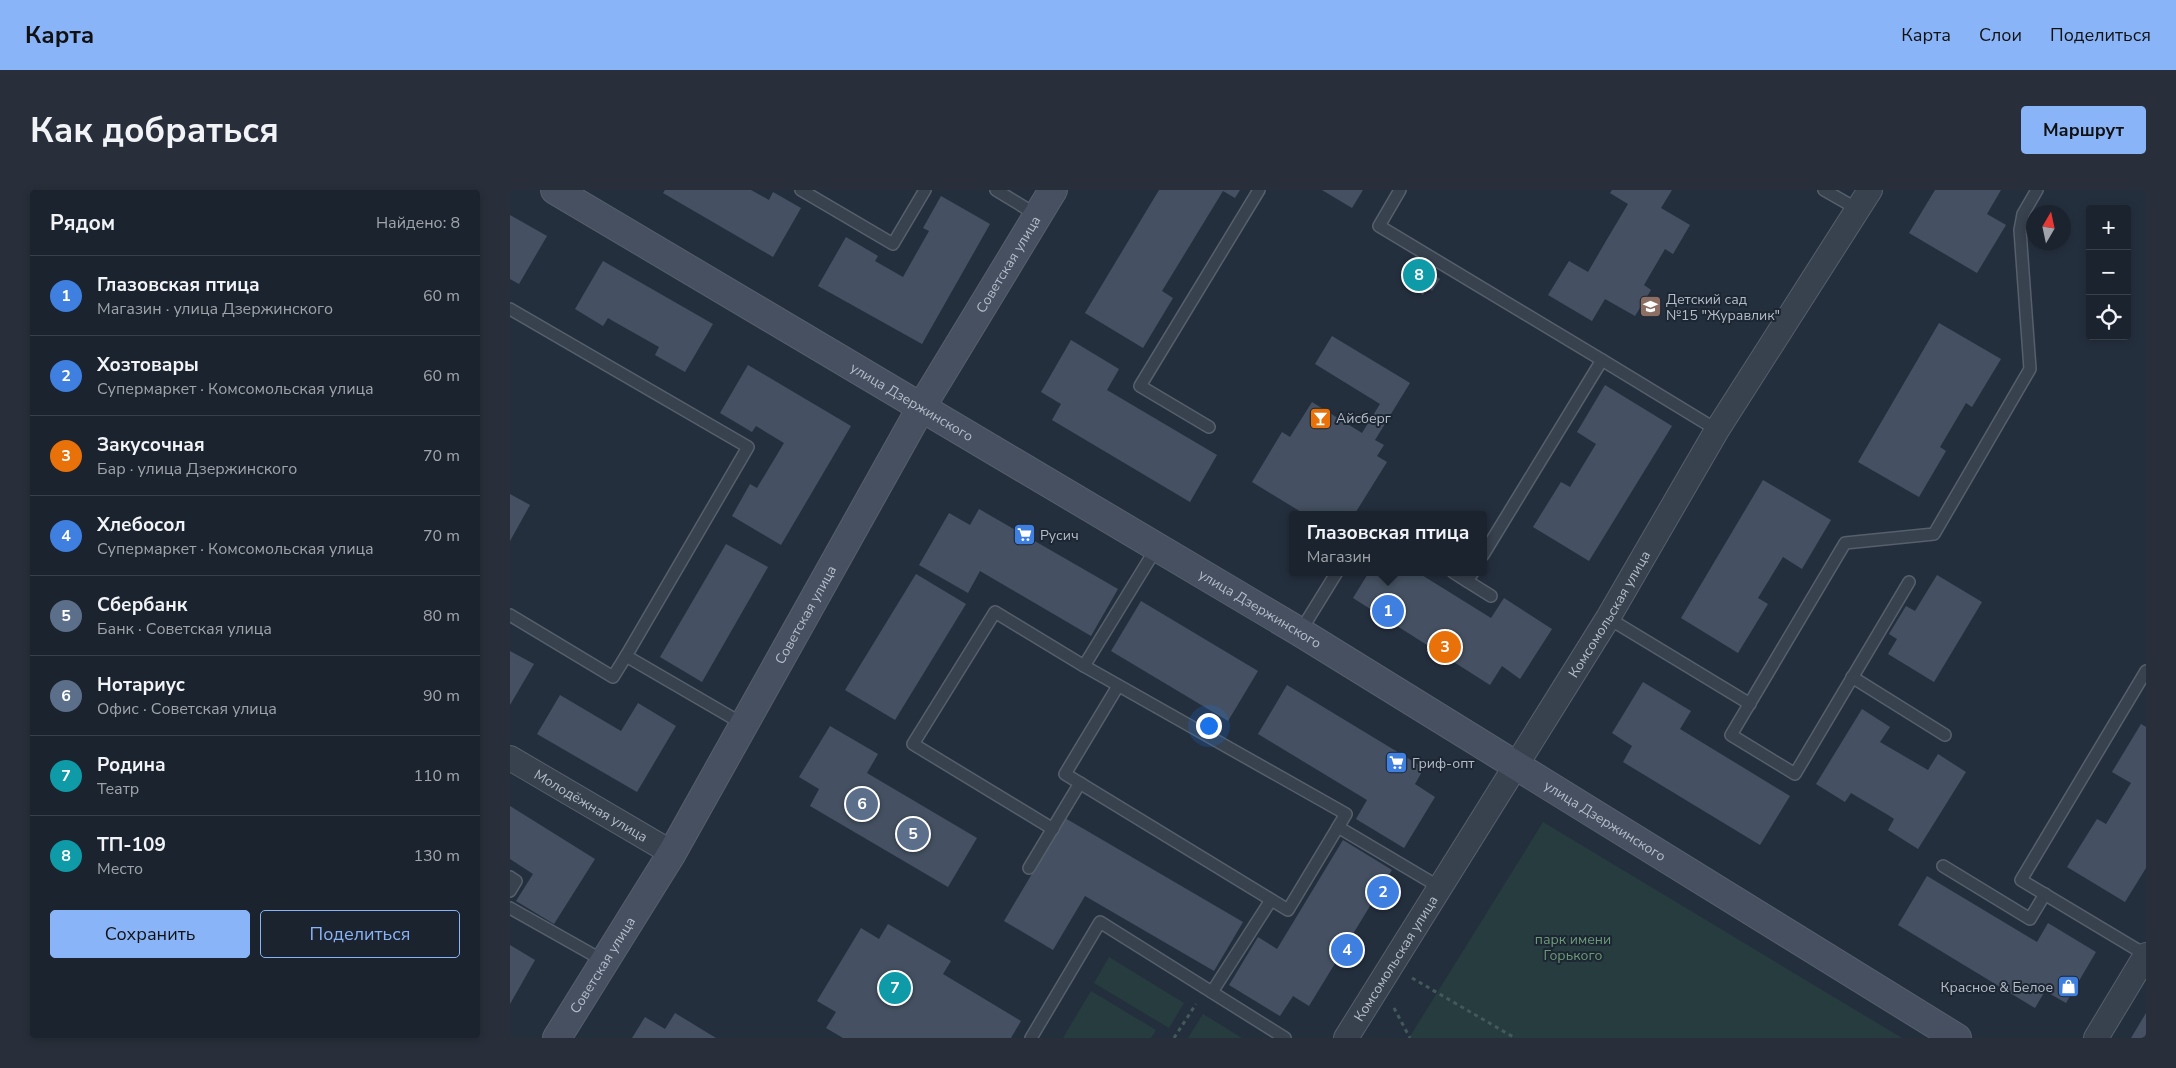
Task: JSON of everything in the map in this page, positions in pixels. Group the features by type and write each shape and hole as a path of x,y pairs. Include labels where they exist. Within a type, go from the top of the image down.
{"street":[{"name":"улица Дзержинского","path":"555,190 1300,632 1957,1038"},
{"name":"Советская улица","path":"557,1038 672,853 922,406 1053,190"},
{"name":"Комсомольская улица","path":"1346,1038 1608,618 1718,430 1870,190"},
{"name":"Молодёжная улица","path":"510,758 672,853"},
{"path":"2096,1038 2146,955"}],"lane":[{"path":"801,190 893,244 925,190"},
{"path":"996,190 1037,215"},
{"path":"1209,427 1140,386 1259,190"},
{"path":"1400,190 1379,226 1718,430"},
{"path":"1824,190 1858,210"},
{"path":"1909,582 1794,774 1731,735 1845,543 1934,534 2030,369 2020,230 2023,214 2037,190"},
{"path":"510,309 748,447 613,678 510,615"},
{"path":"1487,549 1602,360"},
{"path":"1084,666 1157,547"},
{"path":"1300,632 1335,576"},
{"path":"1470,577 1491,596"},
{"path":"1053,828 913,744 995,612 1118,686 1346,814 1288,910 1065,774 1118,686"},
{"path":"1608,618 1750,704"},
{"path":"626,656 743,724"},
{"path":"2146,672 2021,880 2146,955"},
{"path":"1852,677 1946,734"},
{"path":"1029,868 1080,783"},
{"path":"1338,827 1441,888"},
{"path":"1943,866 2030,919 2045,894"},
{"path":"510,877 516,881 510,891"},
{"path":"1209,990 1271,900"},
{"path":"510,908 604,961"},
{"path":"1031,1038 1100,922 1285,1038"}],"path":[{"path":"1386,975 1410,1038"},
{"path":"1386,975 1515,1038"},
{"path":"1174,1038 1209,990"}],"green space":[{"name":"парк имени Горького","path":"1543,822 1902,1038 1409,1038"},
{"path":"1109,957 1184,1003 1169,1028 1094,983"},
{"path":"1091,991 1156,1030 1151,1038 1063,1038"},
{"path":"1203,1014 1242,1038 1188,1038"}],"building":[{"path":"665,190 751,190 769,200 773,192 801,208 773,257 663,193"},
{"path":"1159,190 1240,190 1235,198 1223,191 1162,291 1173,298 1143,348 1085,313"},
{"path":"1322,190 1363,190 1352,208"},
{"path":"1612,190 1672,190 1661,208 1690,225 1673,254 1665,249 1644,285 1651,290 1635,316 1605,299 1592,321 1548,295 1569,261 1588,272 1628,204 1610,193"},
{"path":"1935,190 2001,190 1987,214 2006,225 1977,273 1909,233"},
{"path":"941,196 990,224 922,344 818,286 846,237 878,256 875,261 903,277 929,231 923,228"},
{"path":"510,215 547,236 519,284 510,279"},
{"path":"603,261 713,324 685,372 655,355 659,347 608,318 603,326 575,309"},
{"path":"1414,261 1440,279 1432,291 1427,288 1423,295 1401,281"},
{"path":"1939,323 2001,359 1972,407 1966,403 1940,447 1946,451 1919,497 1858,462"},
{"name":"Айсберг","path":"1332,336 1410,383 1375,440 1384,445 1377,456 1387,462 1356,511 1299,511 1252,482 1282,432 1290,437 1312,402 1362,433 1380,404 1315,364"},
{"path":"1071,340 1119,369 1107,390 1217,455 1190,502 1052,420 1061,404 1041,392"},
{"path":"748,365 851,426 781,545 732,516 750,484 757,488 784,443 756,426 752,432 720,413"},
{"path":"1605,385 1672,426 1589,561 1533,527 1561,482 1570,487 1596,444 1577,432"},
{"path":"1763,480 1831,520 1802,569 1783,557 1758,598 1768,604 1738,653 1681,618"},
{"path":"510,494 530,505 510,541"},
{"path":"979,509 1118,589 1091,636 980,571 968,593 919,565 949,513 970,525"},
{"path":"726,544 768,567 702,682 660,657"},
{"path":"916,574 966,604 895,720 845,690"},
{"path":"1937,575 1982,602 1934,682 1888,654 1897,639 1889,634 1906,606 1915,611"},
{"path":"1367,576 1423,576 1491,618 1504,598 1552,629 1520,679 1502,666 1490,685 1353,598"},
{"path":"1141,601 1258,671 1228,721 1111,651"},
{"path":"510,651 534,664 510,705"},
{"path":"1643,682 1691,711 1680,729 1790,796 1760,845 1623,762 1632,746 1612,733"},
{"path":"1287,685 1424,768 1415,784 1435,797 1404,848 1356,819 1367,800 1258,734"},
{"path":"560,695 621,731 638,703 676,726 637,792 537,734"},
{"path":"1862,709 1890,727 1880,742 1928,770 1938,754 1966,772 1918,849 1888,830 1894,819 1888,815 1851,793 1845,802 1816,784"},
{"path":"2141,724 2146,727 2146,868 2125,902 2067,867 2097,819 2106,824 2131,783 2112,772"},
{"path":"830,726 878,754 867,773 977,838 948,887 810,806 819,789 799,777"},
{"path":"510,806 595,859 554,924 516,901 533,874 510,859"},
{"path":"1065,818 1243,922 1214,971 1085,896 1053,950 1004,921"},
{"path":"1343,840 1392,870 1309,1006 1293,996 1280,1016 1229,985 1258,937 1277,949"},
{"path":"1927,876 2037,942 2048,923 2096,952 2066,1003 2045,991 2035,1008 1898,925"},
{"path":"888,924 951,961 943,974 1021,1021 1011,1038 843,1038 826,1028 836,1012 817,1001 861,928 879,939"},
{"path":"510,945 535,960 510,1004"},
{"path":"675,1013 716,1038 632,1038 645,1017 665,1029"},
{"path":"2146,1013 2146,1038 2131,1038"}],"place":[{"name":"ТП-109","path":"1419,275"},
{"name":"Детский сад №15 \"Журавлик\"","path":"1650,307"},
{"name":"Айсберг","path":"1320,418"},
{"name":"Русич","path":"1024,535"},
{"name":"Глазовская птица","path":"1388,611"},
{"name":"Закусочная","path":"1445,647"},
{"name":"Гриф-опт","path":"1396,763"},
{"name":"Нотариус","path":"862,804"},
{"name":"Сбербанк","path":"913,834"},
{"name":"Хозтовары","path":"1383,892"},
{"name":"Хлебосол","path":"1347,950"},
{"name":"Красное & Белое","path":"2069,987"},
{"name":"Родина","path":"895,988"}]}
